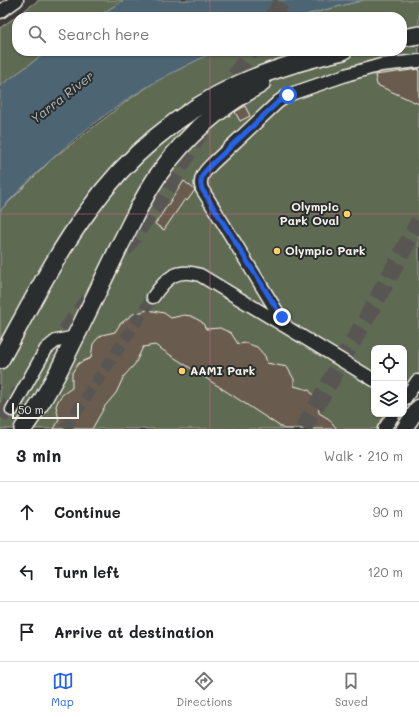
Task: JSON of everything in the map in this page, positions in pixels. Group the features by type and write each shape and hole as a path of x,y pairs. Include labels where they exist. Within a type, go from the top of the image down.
{"highway":[{"path":"407,37 419,35"},
{"path":"0,360 75,230 107,186 129,162 168,128 213,97 259,76 326,56"},
{"path":"23,429 42,401 76,337 114,256 161,170 188,138 219,111 235,100 308,61"}],"main road":[{"path":"404,429 419,409"}],"street":[{"path":"0,12 17,0"},
{"path":"286,326 202,189 201,179 212,164 278,102 288,95 349,74 375,67 419,61"},
{"path":"153,297 169,279 182,272 190,272 215,283 371,378"},
{"path":"12,410 46,349 56,341 76,337"},
{"path":"407,396 417,381 419,383"},
{"path":"407,402 419,409"},
{"path":"384,429 392,417"}],"green space":[{"path":"39,0 124,0 105,12 22,12"},
{"name":"Olympic Park","path":"364,0 419,0 419,375 407,393 407,345 371,345 371,417 390,417 382,429 0,429 0,211 52,159 131,98 158,80 205,56 407,56 407,12 317,12"},
{"path":"12,19 12,56 41,56 0,86 0,28"}],"water":[{"path":"124,0 364,0 317,12 105,12"},
{"name":"Yarra River","path":"41,56 205,56 159,80 116,107 54,157 0,211 0,86"}],"building":[{"path":"419,69 419,104 377,85 375,75"},
{"path":"245,106 250,116 240,121 235,112"},
{"path":"184,181 195,190 187,201 185,199 164,230 155,224"},
{"name":"AAMI Park","path":"148,310 164,313 171,318 184,315 191,316 202,322 206,329 220,328 231,333 238,344 246,343 257,347 265,356 267,363 287,367 294,379 294,386 309,390 317,400 319,413 329,419 337,429 284,429 155,345 143,347 135,364 124,376 116,393 105,406 92,429 54,429 59,420 56,406 58,401 62,395 72,388 72,373 75,368 79,363 91,358 93,344 102,335 115,332 120,324 133,314"}],"tunnel":[{"path":"275,12 283,0"},
{"path":"222,97 248,56"},
{"path":"124,250 170,184 202,129"},
{"path":"303,429 375,303 419,221"},
{"path":"65,429 153,297"},
{"path":"51,352 89,299"},
{"path":"0,417 20,392"}],"place":[{"name":"Olympic Park Oval","path":"347,214"},
{"name":"Olympic Park","path":"277,251"},
{"name":"AAMI Park","path":"182,371"}],"route":[{"path":"282,317 202,189 200,182 203,174 212,164 278,102 288,95"}]}
